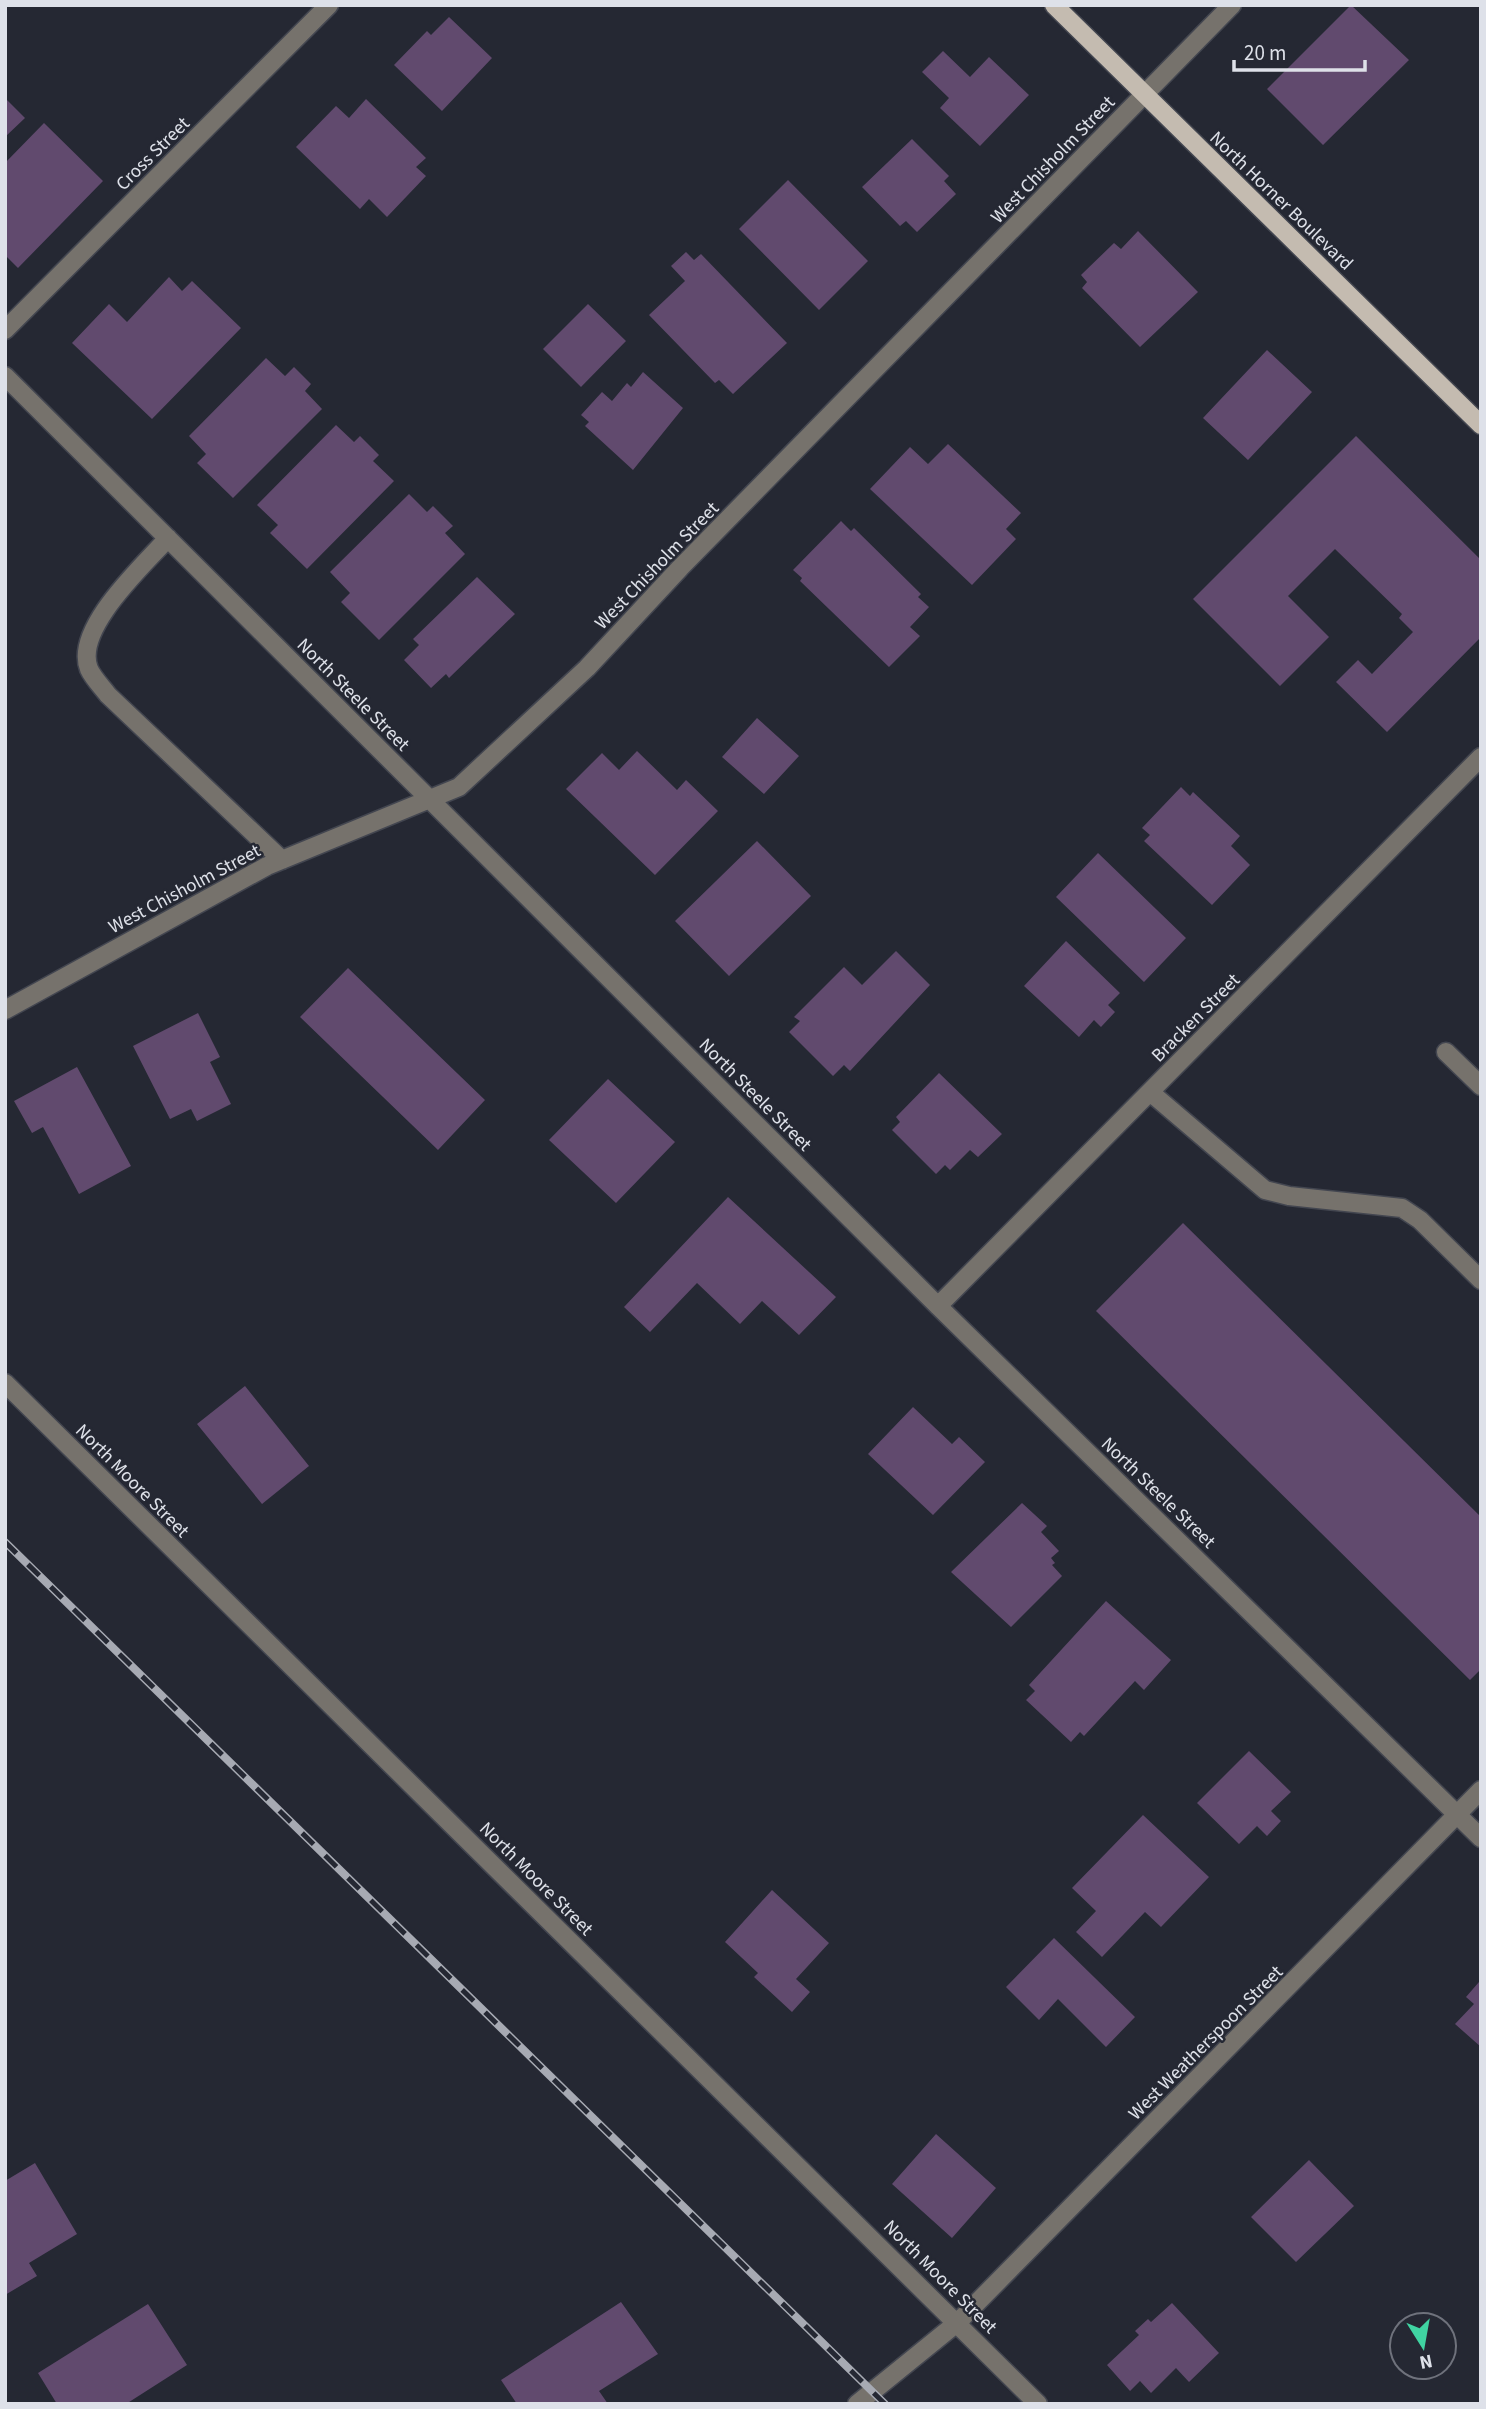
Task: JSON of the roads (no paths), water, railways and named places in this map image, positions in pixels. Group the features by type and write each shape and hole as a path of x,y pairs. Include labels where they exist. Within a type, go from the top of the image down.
{"main road":[{"name":"North Horner Boulevard","path":"1054,5 1481,425"}],"street":[{"name":"Cross Street","path":"5,330 329,5"},
{"name":"West Chisholm Street","path":"5,1010 282,860 458,787 587,668 690,558 1232,5"},
{"name":"North Steele Street","path":"5,376 939,1306 1481,1838"},
{"path":"168,538 98,618 87,648 89,668 108,695 282,860"},
{"name":"Bracken Street","path":"939,1306 1481,757"},
{"path":"1446,1052 1481,1086"},
{"path":"1150,1092 1265,1190 1289,1196 1402,1208 1420,1220 1481,1280"},
{"name":"North Moore Street","path":"5,1383 1038,2404"},
{"name":"West Weatherspoon Street","path":"857,2404 958,2322 1481,1790"}],"railway":[{"path":"5,1542 885,2404"}]}
